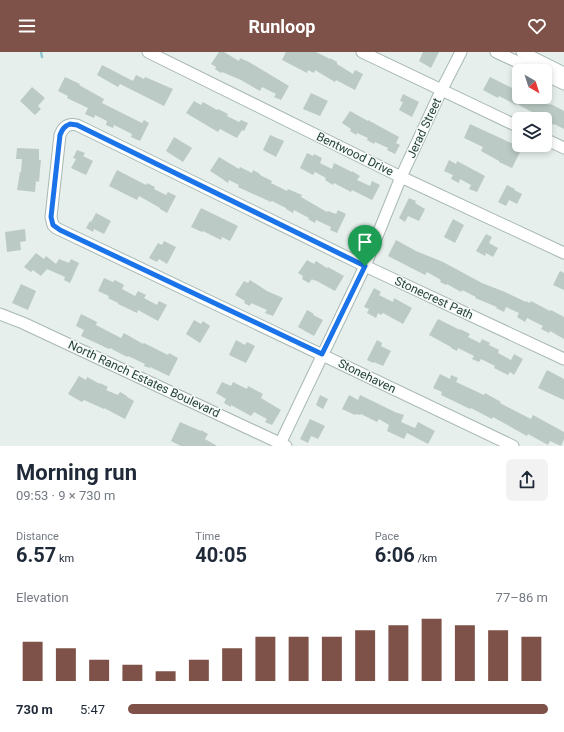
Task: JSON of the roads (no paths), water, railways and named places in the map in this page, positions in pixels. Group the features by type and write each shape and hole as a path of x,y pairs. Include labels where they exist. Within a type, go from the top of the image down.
{"street":[{"name":"Bentwood Drive","path":"148,52 401,177 564,253"},
{"path":"362,52 512,124"},
{"name":"Jerad Street","path":"282,445 322,354 365,266 401,177 461,52"},
{"path":"496,52 522,64"},
{"path":"522,52 564,73"},
{"path":"552,78 564,84"},
{"name":"Stonecrest Path","path":"66,126 70,124 77,125 365,266 564,359"},
{"name":"Stonehaven","path":"66,126 60,135 51,217 53,225 60,230 514,446"},
{"path":"552,142 564,148"},
{"name":"North Ranch Estates Boulevard","path":"0,314 23,323 282,445"}],"waterway":[{"path":"41,52 42,57"}]}
